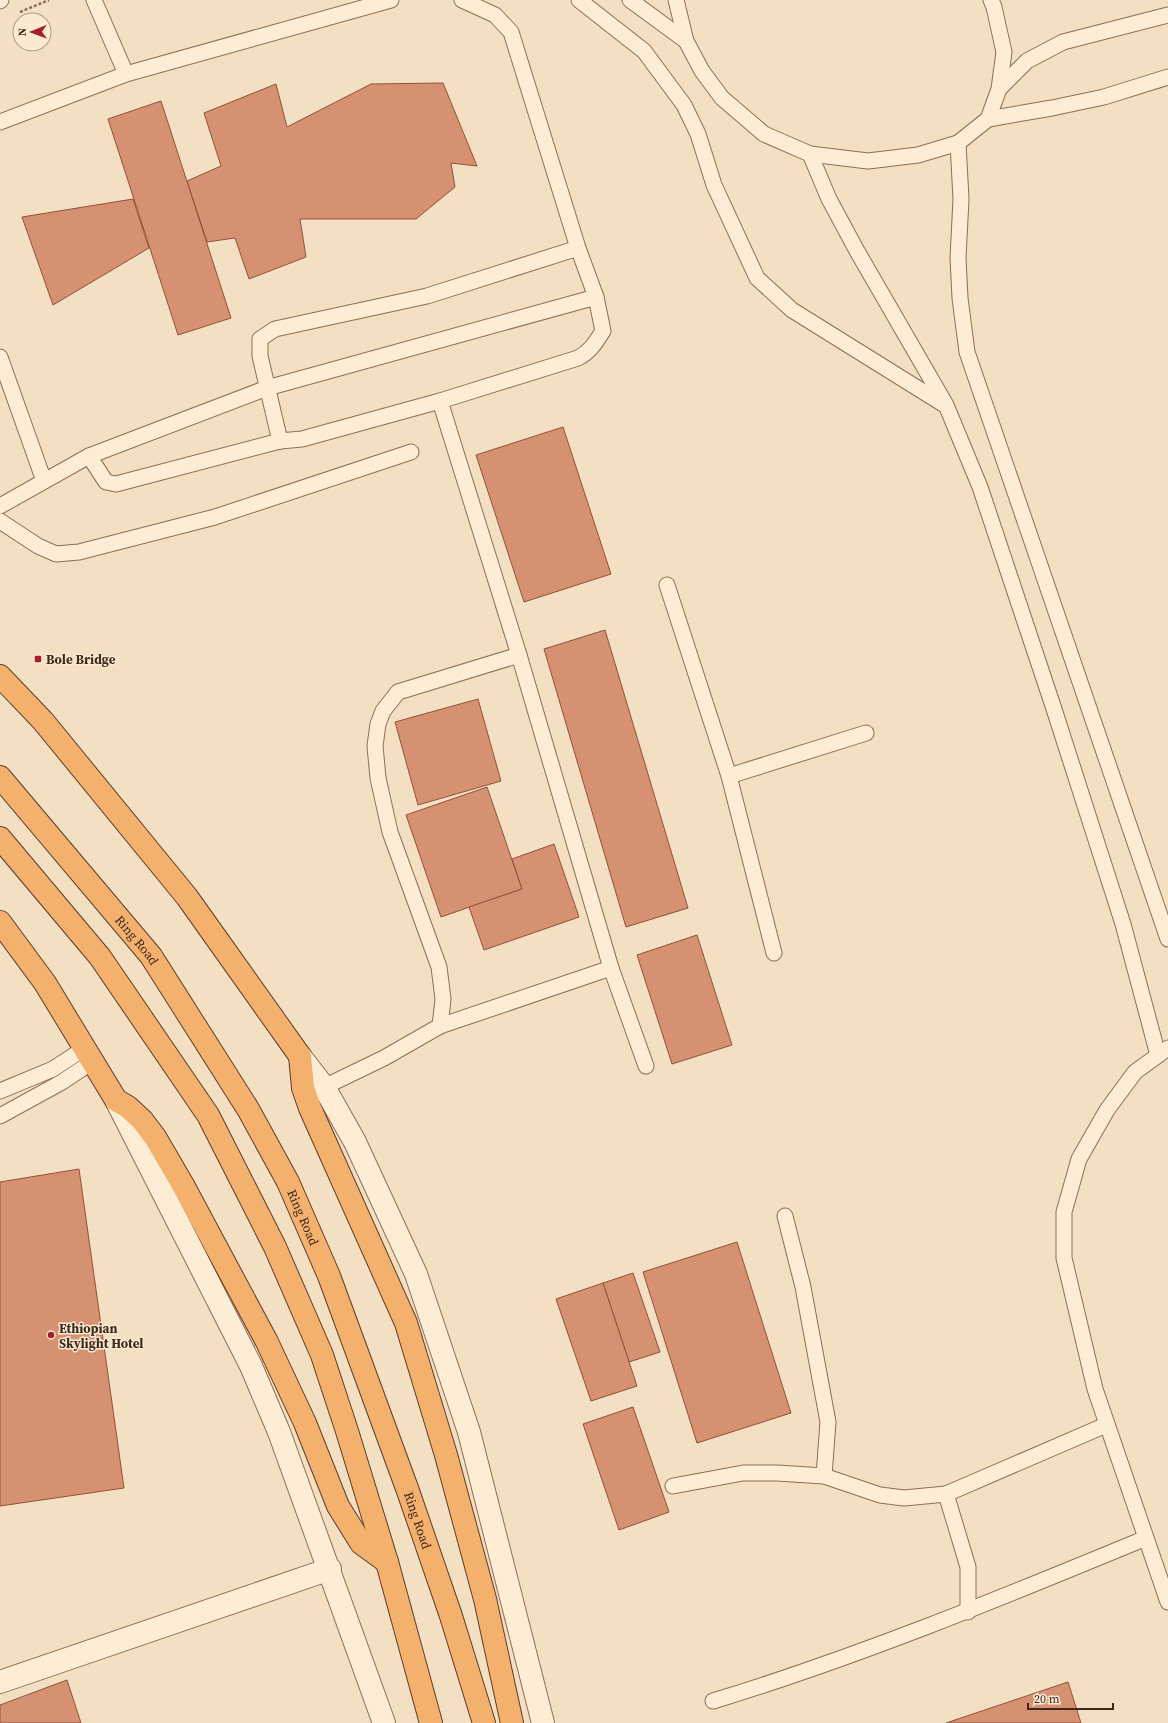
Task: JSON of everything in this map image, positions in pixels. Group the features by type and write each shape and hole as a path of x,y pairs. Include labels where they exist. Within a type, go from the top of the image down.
{"highway":[{"path":"0,676 43,721 187,897 300,1056 303,1088 310,1108 406,1323 446,1455 483,1591 512,1723"},
{"name":"Ring Road","path":"0,777 151,956 248,1109 288,1182 329,1276 408,1490 451,1616 484,1723"},
{"path":"0,838 100,957 208,1115 275,1247 322,1356 347,1431 387,1562 432,1723"},
{"path":"0,922 45,983 116,1100 128,1107 142,1120 160,1144 267,1342 305,1423 338,1506 361,1542 387,1562"}],"street":[{"path":"300,1056 324,1087 355,1142 416,1274 469,1432 543,1723"},
{"path":"116,1100 251,1366 279,1432 330,1569 384,1723"},
{"path":"0,1682 330,1569"}],"lane":[{"path":"94,0 126,74"},
{"path":"0,122 126,74 392,0"},
{"path":"89,456 106,482 116,484 280,441 302,439 440,401 585,354 593,346 603,331 596,297 578,248 511,32 495,15 462,0"},
{"path":"580,0 644,51 684,105 698,134 714,185 757,278 792,310 946,405"},
{"path":"630,0 686,41"},
{"path":"676,0 686,41 702,71 722,98 764,134 810,154 868,161 918,155 958,143 988,119 1104,97 1168,77"},
{"path":"988,119 999,89 1004,52 991,0"},
{"path":"999,89 1027,61 1063,42 1168,15"},
{"path":"958,143 960,199 958,258 960,298 967,352 1168,939"},
{"path":"810,154 829,199 850,238 946,405 980,487 1052,702 1163,1051 1135,1072 1107,1110 1079,1159 1064,1212 1064,1258 1095,1389 1106,1425 1168,1602"},
{"path":"280,441 260,356 260,338 276,329 427,296 578,248"},
{"path":"0,506 89,456 267,388 596,297"},
{"path":"0,357 44,481"},
{"path":"440,401 519,655 611,968 646,1066"},
{"path":"0,521 38,546 56,554 79,552 216,517 411,452"},
{"path":"667,585 729,776 774,953"},
{"path":"440,1026 443,999 439,967 390,832 378,778 375,746 378,724 383,711 398,692 519,655"},
{"path":"729,776 866,734"},
{"path":"324,1087 384,1058 440,1026 611,968"},
{"path":"0,1091 88,1055"},
{"path":"0,1116 62,1082 88,1055"},
{"path":"785,1216 803,1287 828,1422 824,1476"},
{"path":"673,1486 743,1473 777,1473 824,1476 880,1495 904,1498 946,1494 1106,1425"},
{"path":"946,1494 968,1567 968,1612"},
{"path":"713,1701 787,1678 968,1612 1146,1538"}],"path":[{"path":"21,12 49,0"}],"building":[{"path":"443,83 477,166 451,163 455,187 416,219 300,219 306,257 249,279 235,238 207,242 187,181 221,166 204,113 276,84 287,127 371,84"},
{"path":"161,101 231,318 178,335 108,119"},
{"path":"133,199 149,248 53,305 22,217"},
{"path":"563,427 611,574 524,602 476,455"},
{"path":"605,630 688,908 626,927 544,649"},
{"path":"478,699 501,781 418,805 395,722"},
{"path":"487,787 522,889 441,917 406,815"},
{"path":"554,844 579,917 484,950 469,907 522,889 512,859"},
{"path":"697,935 732,1045 672,1064 637,955"},
{"name":"Ethiopian Skylight Hotel","path":"79,1169 124,1488 0,1506 0,1182"},
{"path":"737,1242 791,1413 697,1443 643,1272"},
{"path":"633,1273 660,1352 629,1362 603,1283"},
{"path":"603,1283 637,1386 591,1401 556,1299"},
{"path":"633,1407 669,1512 619,1530 583,1424"},
{"path":"67,1680 81,1723 0,1723 0,1705"},
{"path":"1068,1682 1081,1723 946,1723"}],"place":[{"name":"Bole Bridge","path":"38,659"},
{"name":"Ethiopian Skylight Hotel","path":"51,1335"}]}
